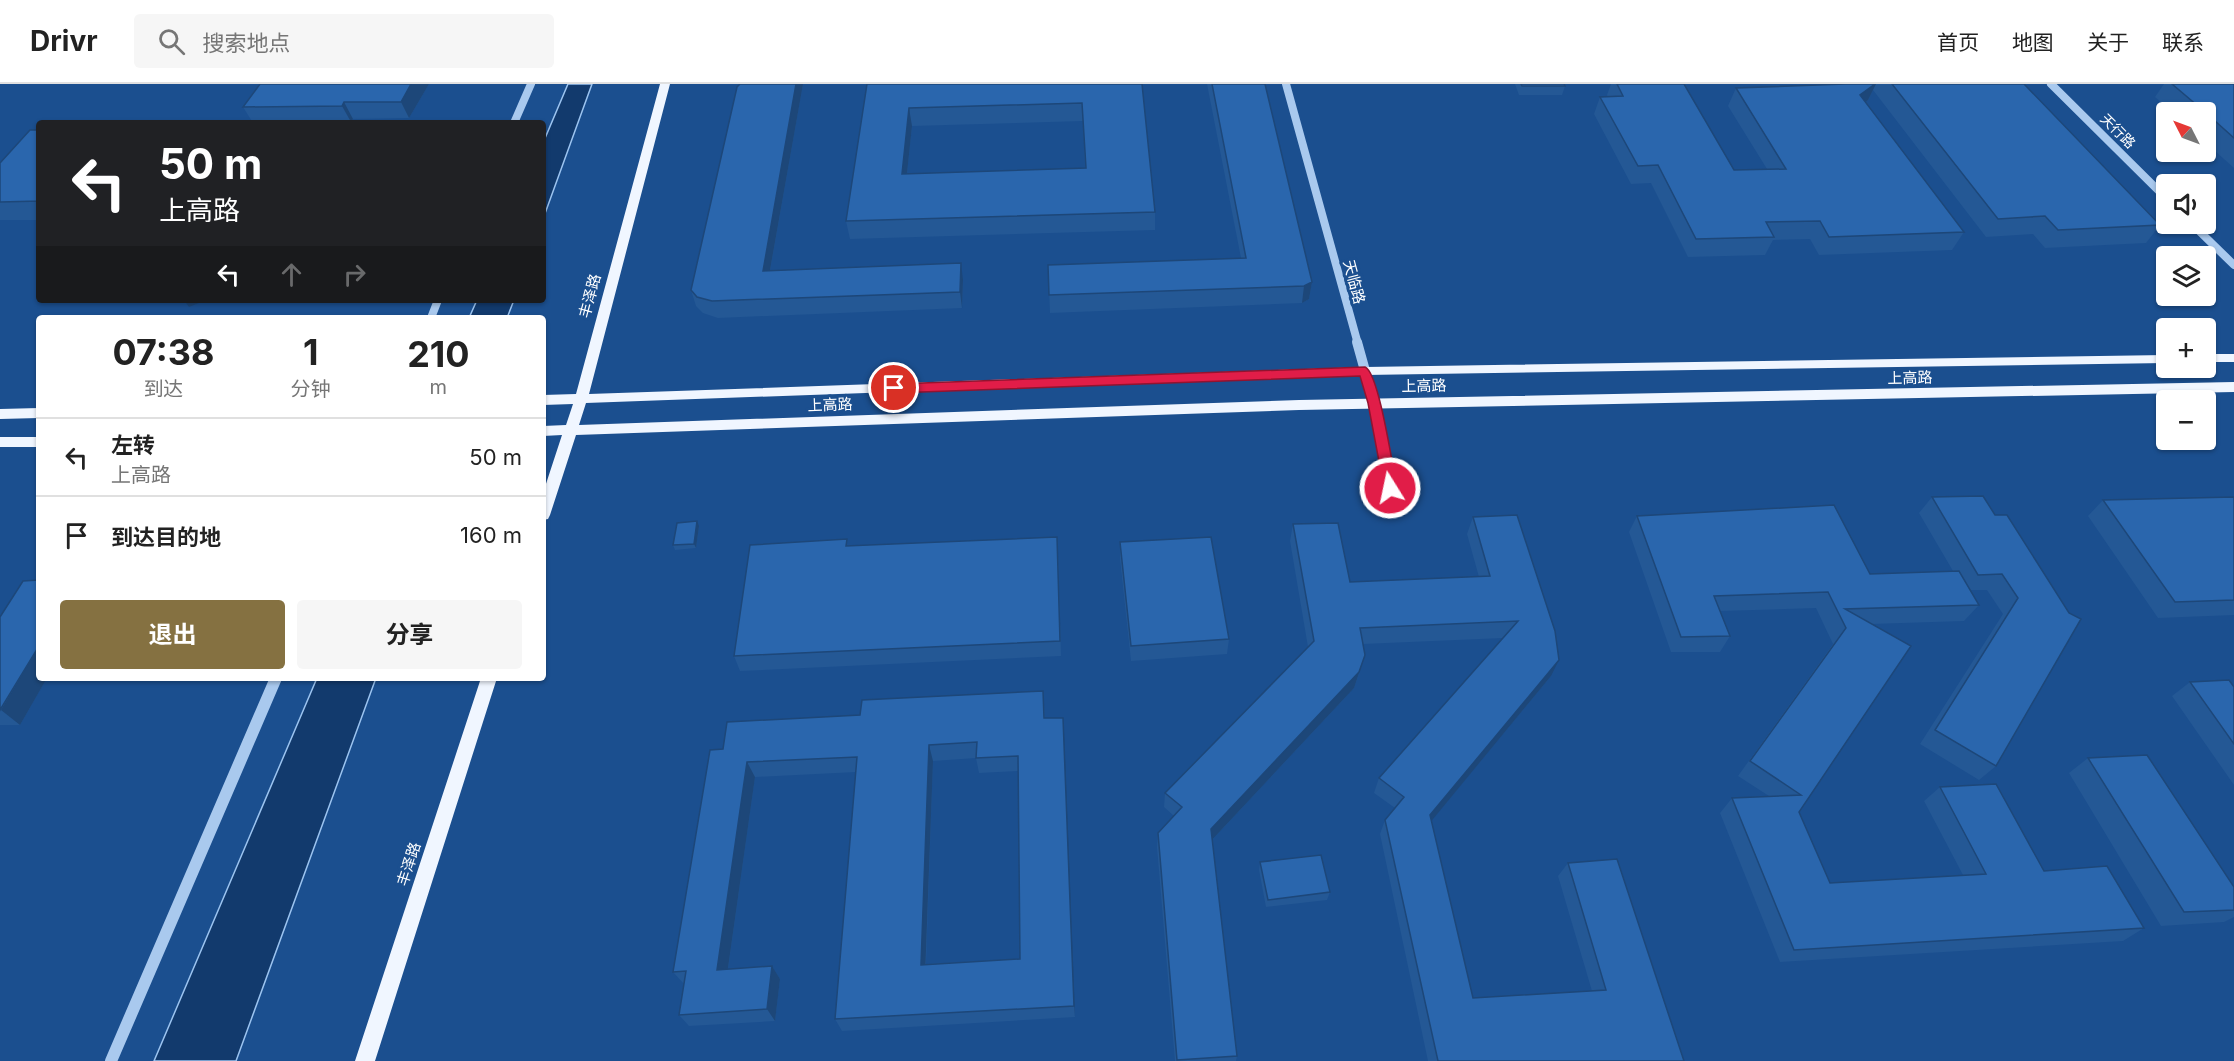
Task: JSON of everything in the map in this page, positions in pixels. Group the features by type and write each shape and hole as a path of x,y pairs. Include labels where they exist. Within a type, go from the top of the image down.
{"main road":[{"name":"丰泽路","path":"546,506 581,399 665,84"},
{"path":"2216,358 2234,358"},
{"name":"上高路","path":"546,400 1365,371 2156,359"},
{"name":"上高路","path":"546,431 1374,403 2234,387"},
{"path":"0,414 36,413"},
{"path":"0,442 36,442"},
{"name":"丰泽路","path":"365,1061 488,681"}],"street":[{"path":"515,120 531,84"},
{"name":"天临路","path":"1286,84 1374,403 1390,488"},
{"name":"天行路","path":"2051,84 2156,188"},
{"path":"2202,234 2234,265"},
{"path":"111,1061 275,681"}],"water":[{"path":"568,84 592,84 546,211 546,136"},
{"path":"476,303 513,303 508,315 470,315"},
{"path":"316,681 375,681 236,1061 154,1061"}],"building":[{"path":"260,84 411,84 401,102 344,102 342,106 243,107"},
{"path":"740,84 796,84 763,271 961,263 960,292 712,301 697,297 691,290 737,87"},
{"path":"867,84 1142,84 1155,212 846,221","holes":["1082,103 1086,168 902,174 909,108"]},
{"path":"1212,84 1265,84 1312,282 1304,286 1049,295 1048,265 1246,258"},
{"path":"1521,84 1564,84 1565,86 1522,86"},
{"path":"1617,84 1684,84 1734,170 1786,169 1736,88 1875,84 1860,95 1964,232 1829,237 1820,221 1766,222 1774,237 1696,239 1658,165 1638,166 1600,97 1623,96"},
{"path":"1892,84 2024,84 2156,221 2156,225 2058,230 2045,216 1998,219"},
{"path":"2172,84 2234,84 2234,138 2216,122 2216,102 2193,102"},
{"path":"30,130 36,130 36,201 0,202 0,163"},
{"path":"1983,496 1995,515 2007,515 2069,613 2081,619 1996,766 1935,730 2018,598 2002,574 1978,575 1932,497"},
{"path":"2234,497 2234,600 2175,602 2103,500"},
{"path":"1834,505 1870,574 1959,571 1979,605 1845,609 1911,646 1799,812 1830,883 1986,874 1940,787 1996,784 2044,871 2107,866 2144,928 1794,950 1732,798 1801,795 1750,761 1846,628 1828,592 1714,596 1730,636 1681,637 1637,516"},
{"path":"1517,515 1555,631 1559,660 1430,815 1473,998 1606,990 1568,863 1617,859 1684,1061 1438,1061 1385,820 1404,797 1379,778 1518,621 1360,628 1365,655 1359,672 1211,829 1237,1056 1177,1060 1158,833 1182,807 1165,793 1314,641 1293,524 1338,523 1350,582 1490,576 1473,517"},
{"path":"697,521 694,544 673,545 677,523"},
{"path":"1057,537 1060,641 734,656 750,545 847,539 846,546"},
{"path":"1211,537 1229,639 1131,646 1120,542"},
{"path":"36,580 36,651 0,710 0,617 23,581"},
{"path":"2229,680 2234,687 2234,744 2190,682"},
{"path":"1043,691 1044,718 1063,718 1074,1006 835,1019 857,757 747,762 717,970 772,966 767,1009 679,1015 686,971 673,972 710,750 723,749 727,722 860,715 862,700","holes":["977,742 976,758 1018,756 1020,959 921,965 929,745"]},
{"path":"2147,755 2234,887 2234,910 2184,912 2088,758"},
{"path":"1321,855 1330,892 1268,900 1260,862"}],"route":[{"path":"894,388 1365,371 1374,403 1390,488"}]}
